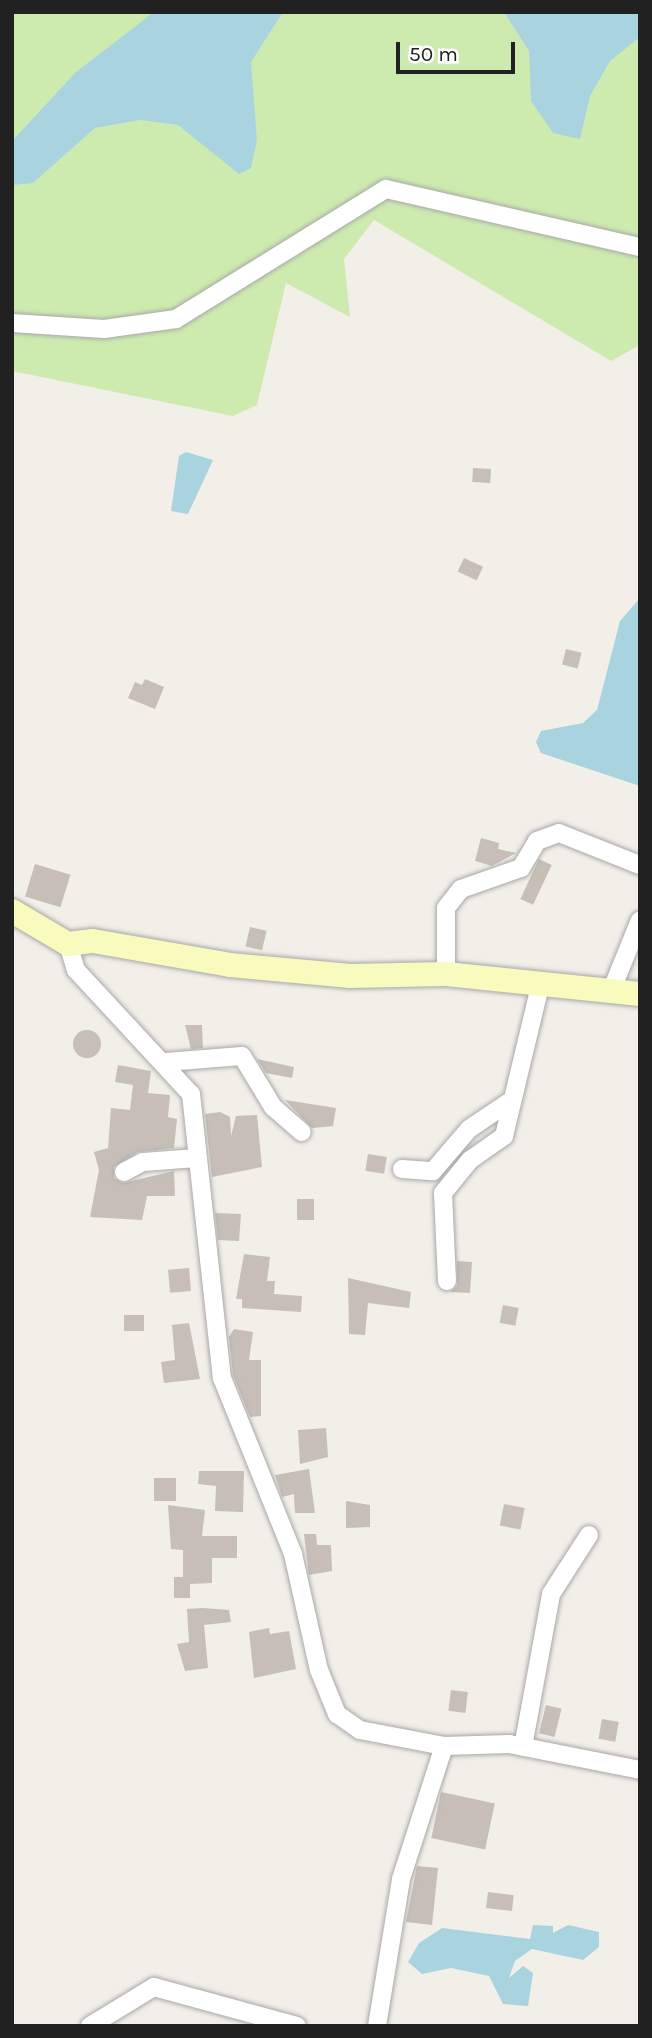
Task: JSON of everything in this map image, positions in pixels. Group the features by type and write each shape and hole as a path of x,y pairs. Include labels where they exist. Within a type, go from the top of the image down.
{"street":[{"path":"12,323 104,329 176,319 358,201 386,189 640,247"},
{"path":"446,975 446,908 461,889 521,868 537,841 559,833 640,865"},
{"path":"12,911 68,944 93,941 350,976 446,975 540,986 612,989 640,994"},
{"path":"612,989 640,920"},
{"path":"68,944 76,970 166,1062 191,1094 222,1378 293,1554 326,1697 337,1714 360,1730 444,1746 523,1746 640,1770"},
{"path":"447,1281 443,1193 470,1160 500,1144 540,986"},
{"path":"166,1062 242,1056 273,1107 302,1132"},
{"path":"402,1169 433,1171 468,1129 509,1102"},
{"path":"124,1172 143,1162 197,1158"},
{"path":"523,1746 551,1594 589,1535"},
{"path":"377,2026 401,1879 444,1746"},
{"path":"90,2026 154,1986 297,2026"}],"green space":[{"path":"12,12 640,12 640,345 611,361 374,220 344,259 350,317 286,283 257,405 233,416 12,371"}],"water":[{"path":"154,12 283,12 251,62 257,140 251,168 239,174 178,125 140,120 95,128 33,183 12,185 12,141 76,72"},
{"path":"504,12 640,12 640,37 610,61 590,96 580,139 553,133 531,101 529,51"},
{"path":"186,452 213,460 188,514 171,511 179,456"},
{"path":"640,598 640,786 541,753 536,742 541,731 583,723 597,710 620,621"},
{"path":"533,1925 553,1926 553,1933 568,1925 599,1932 599,1947 583,1960 532,1949 515,1961 509,1978 523,1966 533,1973 528,2006 503,2004 489,1976 451,1968 422,1974 408,1962 419,1943 442,1928 530,1939"}],"building":[{"path":"473,468 491,469 490,483 472,482"},
{"path":"464,558 483,567 477,580 458,572"},
{"path":"566,649 582,653 578,668 562,665"},
{"path":"145,679 164,687 155,709 128,698 135,682 142,685"},
{"path":"481,838 499,843 498,849 516,853 492,866 475,861"},
{"path":"539,859 552,865 533,905 520,899"},
{"path":"35,864 70,875 60,907 25,897"},
{"path":"250,927 267,931 262,950 246,946"},
{"path":"185,1025 202,1025 203,1048 191,1049"},
{"path":"87,1030 97,1034 101,1044 97,1054 87,1058 77,1054 73,1044 77,1034"},
{"path":"257,1059 294,1067 292,1078 266,1073"},
{"path":"118,1065 151,1071 148,1093 170,1095 168,1117 177,1119 174,1148 138,1152 114,1167 114,1178 123,1183 174,1171 175,1196 147,1196 142,1220 90,1217 99,1170 94,1152 108,1148 111,1108 130,1110 133,1085 115,1082"},
{"path":"285,1100 336,1108 333,1126 312,1128"},
{"path":"220,1112 230,1117 231,1136 236,1116 257,1115 262,1167 212,1177 205,1114"},
{"path":"368,1154 387,1157 384,1174 365,1171"},
{"path":"297,1199 314,1199 314,1220 297,1220"},
{"path":"215,1213 241,1214 239,1241 218,1240"},
{"path":"244,1254 270,1257 267,1281 275,1281 274,1294 302,1296 301,1312 242,1308 242,1299 236,1299"},
{"path":"457,1261 472,1262 470,1293 450,1292 457,1286"},
{"path":"189,1268 191,1291 170,1293 168,1270"},
{"path":"348,1278 411,1292 409,1308 368,1303 365,1335 349,1334"},
{"path":"503,1305 519,1308 515,1326 500,1323"},
{"path":"124,1315 144,1315 144,1331 124,1331"},
{"path":"189,1323 200,1379 164,1383 161,1362 175,1360 172,1325"},
{"path":"234,1329 253,1332 249,1360 261,1360 261,1416 250,1417 233,1375 229,1337"},
{"path":"326,1428 328,1457 300,1464 298,1430"},
{"path":"309,1469 315,1513 295,1513 294,1494 282,1497 275,1475"},
{"path":"199,1471 244,1471 243,1512 215,1511 216,1486 198,1484"},
{"path":"154,1478 176,1478 176,1501 154,1501"},
{"path":"346,1501 370,1505 370,1527 346,1528"},
{"path":"504,1504 525,1508 520,1530 500,1526"},
{"path":"168,1505 205,1510 202,1536 237,1536 237,1558 212,1558 212,1583 190,1584 190,1598 174,1598 174,1577 183,1577 183,1550 171,1549"},
{"path":"304,1534 316,1534 317,1545 331,1545 332,1571 309,1575"},
{"path":"187,1609 229,1610 231,1622 204,1625 208,1668 185,1671 177,1644 189,1642"},
{"path":"269,1628 270,1634 289,1631 296,1669 254,1678 249,1632"},
{"path":"451,1690 468,1692 465,1713 448,1711"},
{"path":"546,1705 562,1709 555,1737 539,1733"},
{"path":"602,1719 619,1722 615,1742 599,1739"},
{"path":"441,1792 495,1803 485,1849 431,1838"},
{"path":"417,1866 438,1868 432,1925 406,1922"},
{"path":"488,1892 514,1895 512,1911 486,1908"}]}
